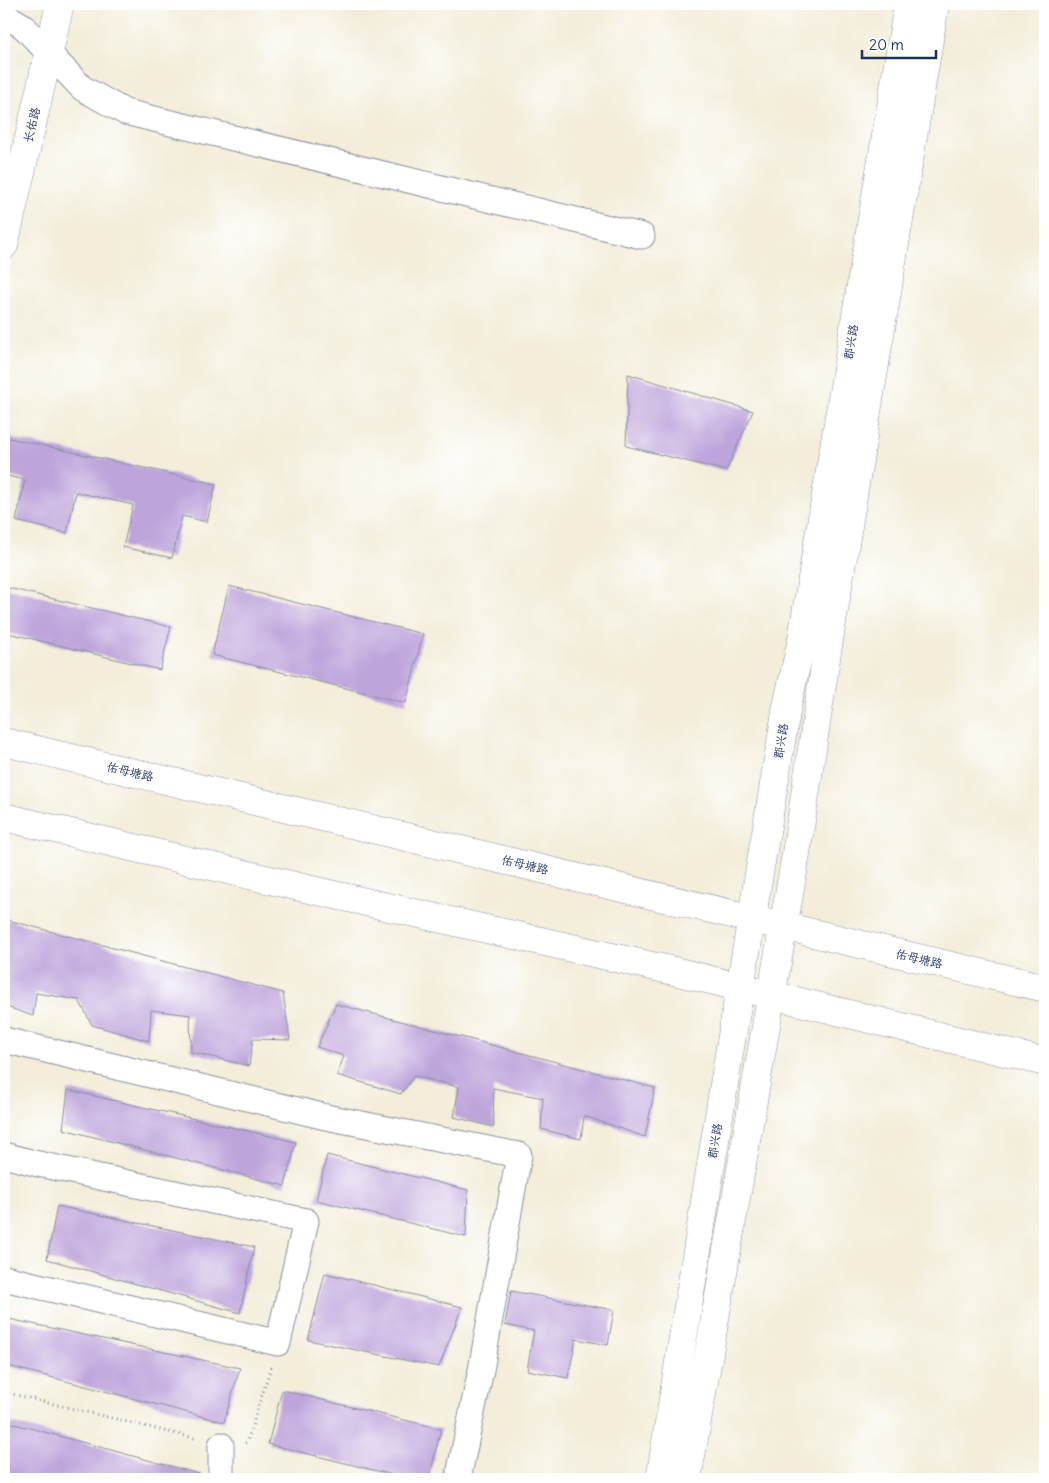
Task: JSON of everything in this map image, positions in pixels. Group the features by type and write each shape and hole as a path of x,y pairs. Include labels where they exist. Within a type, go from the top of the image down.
{"main road":[{"name":"长佑路","path":"4,245 41,45 42,4"},
{"name":"长佑路","path":"4,166 41,45 60,4"},
{"name":"郡兴路","path":"660,1479 787,706 800,644 908,4"},
{"path":"687,1479 783,926 935,4"},
{"name":"佑母塘路","path":"4,742 1045,988"},
{"path":"4,817 317,892 740,987 1045,1062"}],"street":[{"path":"4,14 23,26 82,88 125,112 642,236"},
{"path":"4,1040 326,1118 519,1155 481,1370 458,1479"},
{"path":"4,1155 34,1164 306,1221 278,1343 4,1278"},
{"path":"221,1445 222,1479"}],"path":[{"path":"4,1392 221,1445 248,1442 278,1343"}],"building":[{"path":"628,374 753,411 726,471 626,446"},
{"path":"5,437 216,484 207,522 182,516 172,558 123,547 133,505 76,492 67,533 16,521 25,480 4,475"},
{"path":"229,586 423,634 406,703 212,655"},
{"path":"4,587 171,627 160,670 4,632"},
{"path":"4,919 283,993 290,1040 253,1039 249,1066 191,1052 190,1015 151,1010 149,1041 92,1025 79,1000 36,993 33,1016 4,1006"},
{"path":"336,1004 655,1088 645,1137 584,1116 581,1139 541,1129 543,1098 493,1088 494,1127 454,1117 459,1087 414,1076 401,1094 337,1075 344,1056 317,1047"},
{"path":"68,1090 296,1142 285,1186 63,1129"},
{"path":"327,1155 468,1190 466,1237 316,1200"},
{"path":"57,1206 254,1247 240,1313 47,1259"},
{"path":"325,1273 462,1307 439,1367 308,1340"},
{"path":"511,1291 614,1310 608,1345 576,1339 568,1378 527,1370 534,1331 505,1325"},
{"path":"4,1318 240,1368 224,1422 4,1365"},
{"path":"282,1390 441,1429 429,1479 410,1479 268,1444"},
{"path":"4,1421 203,1475 202,1479 4,1479"}]}
